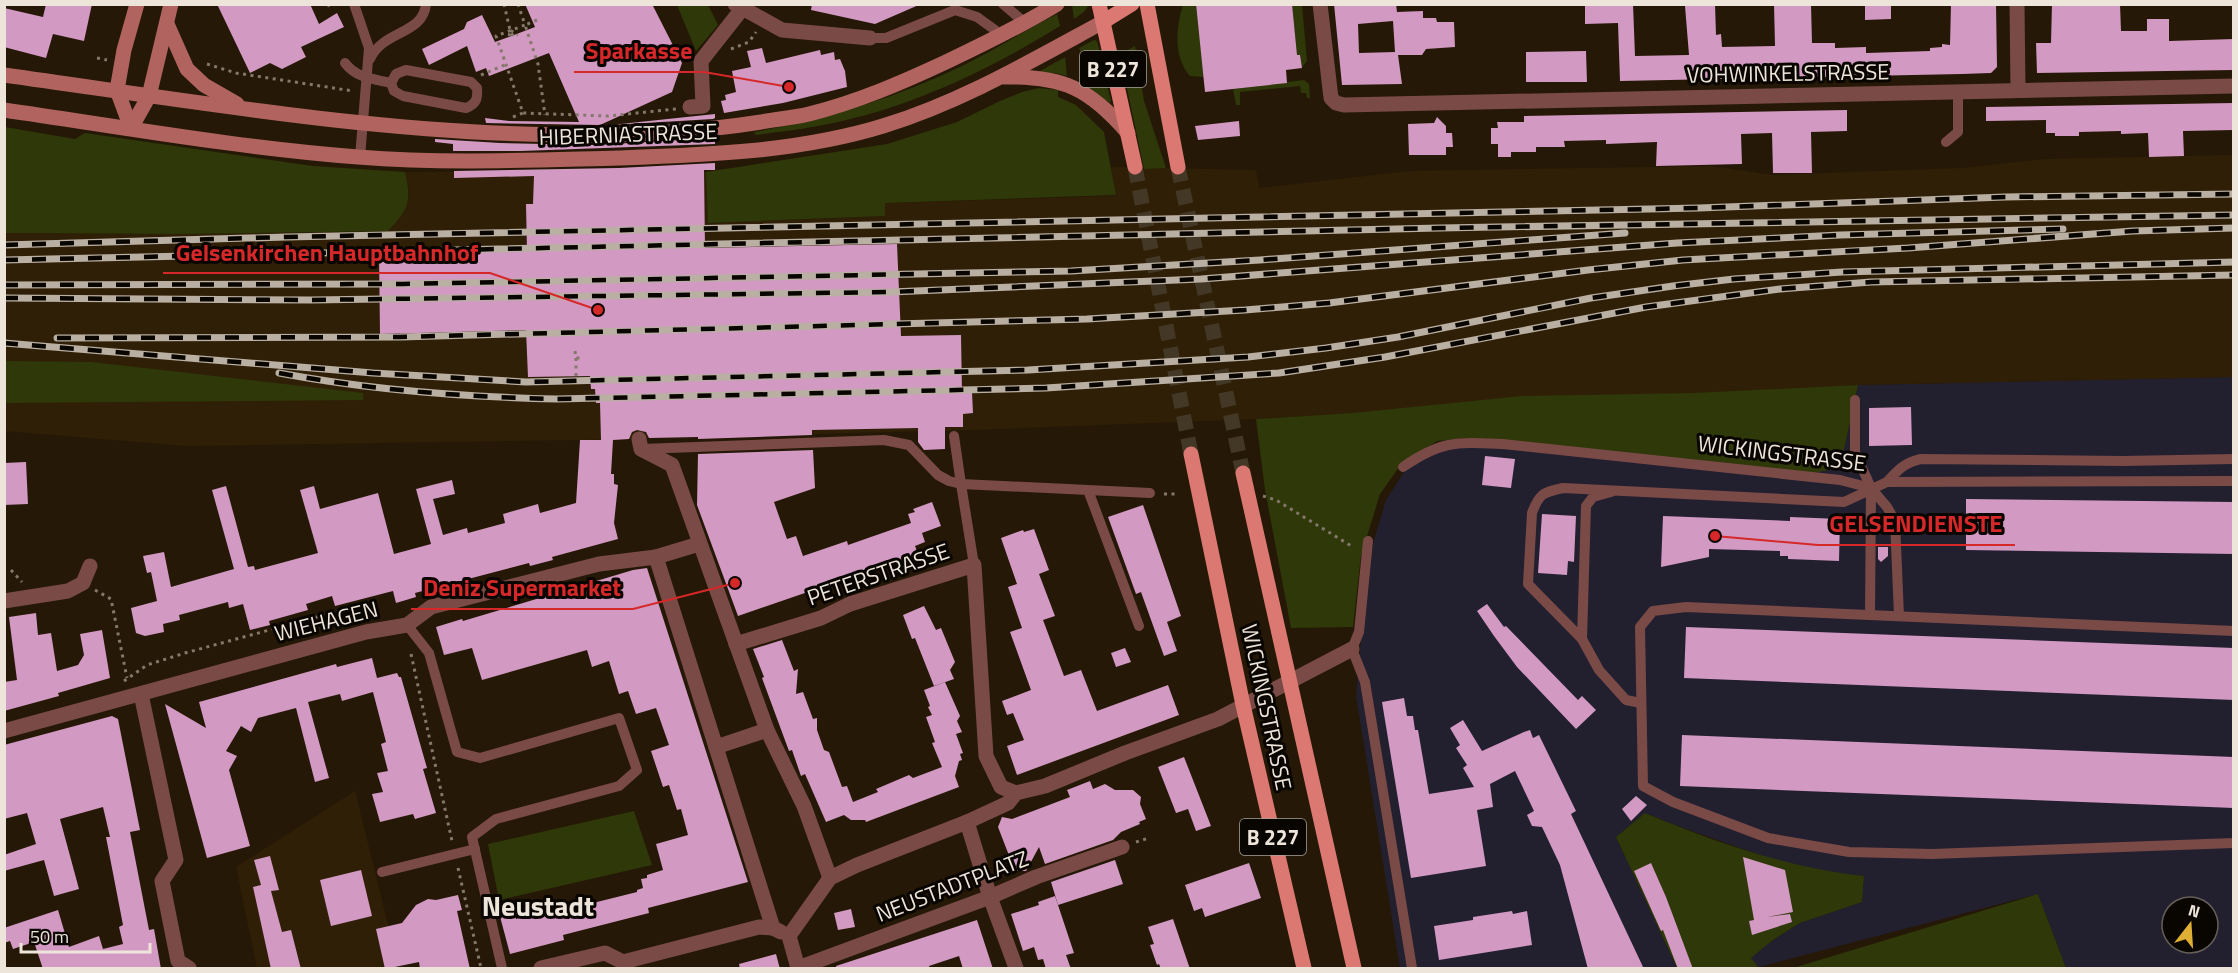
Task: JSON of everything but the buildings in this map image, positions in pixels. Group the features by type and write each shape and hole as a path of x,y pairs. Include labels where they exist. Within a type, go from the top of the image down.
{"main road":[{"path":"130,128 117,90 124,50 137,4"},
{"path":"130,128 149,96 171,4"},
{"name":"HIBERNIASTRASSE","path":"4,75 246,109 435,130 508,134 607,135 715,129 808,114 870,96 999,37 1057,4"},
{"name":"B 227","path":"1099,4 1135,167"},
{"name":"B 227","path":"1103,22 1132,4"},
{"name":"B 227","path":"1147,4 1178,168"},
{"name":"HIBERNIASTRASSE","path":"4,110 258,147 360,157 454,160 715,154 797,145 879,127 957,99 1001,78 1103,22"},
{"path":"167,24 187,69 204,85 246,109"},
{"path":"1001,78 1035,78 1071,85 1101,105 1128,133"},
{"name":"WICKINGSTRASSE","path":"1191,454 1243,705 1304,969"},
{"name":"WICKINGSTRASSE","path":"1243,473 1354,969"}],"street":[{"name":"VOHWINKELSTRASSE","path":"1320,4 1331,98 1336,103 1344,105 2234,86"},
{"path":"2017,4 2018,90"},
{"path":"690,107 703,106 701,61 740,6 782,30 870,38"},
{"path":"640,444 672,465 767,730 804,806 830,878"},
{"name":"WIEHAGEN","path":"4,731 366,632 406,625 431,607 599,564 656,557 699,544"},
{"path":"656,557 773,928"},
{"name":"PETERSTRASSE","path":"736,644 807,623 850,604 974,565 986,756 1001,787 1016,793"},
{"path":"4,602 68,591 83,583 90,566"},
{"name":"WICKINGSTRASSE","path":"1288,681 1352,649"},
{"path":"789,936 830,878 857,865 967,822 1008,803 1016,793 1045,786 1125,753 1203,726 1288,681"},
{"path":"141,694 176,860 162,880 178,961 189,969"},
{"path":"716,747 767,730"},
{"path":"967,822 990,897 1016,969"},
{"name":"NEUSTADTPLATZ","path":"798,968 990,897 1036,877 1122,847"},
{"path":"541,969 605,953 624,962 759,927 773,928 789,936 798,968"}],"lane":[{"path":"354,4 368,40 360,157"},
{"path":"368,64 379,45 417,24 423,16 426,4"},
{"path":"1003,4 1025,23"},
{"path":"870,38 886,38 955,10 977,17 995,30 999,37"},
{"path":"345,63 359,75 391,83"},
{"path":"406,70 471,82 477,88 478,98 473,105 465,108 403,96 394,91 391,83 396,74 406,70"},
{"path":"1946,142 1958,132 1958,92"},
{"path":"1855,400 1855,452 1871,488 1895,521 1899,616"},
{"path":"954,436 974,565"},
{"path":"640,444 884,440 909,445 938,475 961,484 1150,493"},
{"name":"WICKINGSTRASSE","path":"1403,467 1439,446 1475,443 1829,479 1871,488 1887,482 2234,481"},
{"path":"1887,482 1900,468 1911,461 1921,459 2122,461 2234,459"},
{"path":"1641,703 1626,700 1599,670 1582,639 1528,584 1532,513 1536,503 1547,491 1563,488 1844,502 1871,488"},
{"path":"1870,615 1871,488"},
{"path":"1088,490 1139,626"},
{"path":"1582,639 1586,506 1593,497 1611,492"},
{"path":"1367,546 1359,632 1352,649 1365,682 1412,969"},
{"path":"2234,631 1686,607 1653,612 1640,627 1643,786 1673,802 1768,838 1849,852 1932,854 2234,843"},
{"path":"406,625 429,653 457,752 480,758 619,718 637,771 619,786 496,819 472,837 502,969"},
{"path":"382,872 475,849"}],"path":[{"path":"504,4 513,36"},
{"path":"518,4 538,63 544,114"},
{"path":"537,20 496,36 522,113 626,115 690,107"},
{"path":"732,49 749,42 765,21"},
{"path":"510,30 518,34"},
{"path":"508,38 510,30"},
{"path":"575,351 576,377"},
{"path":"576,358 582,358"},
{"path":"1247,491 1276,500 1349,546 1367,546"},
{"path":"83,583 111,599 127,679 141,694"},
{"path":"123,682 147,665 339,611 380,614"},
{"path":"406,625 415,678 481,969"}],"shaded area":[{"path":"2233,155 2233,377 1858,385 1256,419 970,430 580,440 186,446 5,431 5,233 189,234 388,231 410,196 405,172 706,172 709,223 885,216 885,203 1116,196 1111,167 1256,170 1259,188 1410,171 1711,166 1772,175 1961,168 2047,159"},
{"path":"2233,377 2233,968 2066,968 2038,894 1759,967 1750,958 1773,940 1800,923 1862,902 1864,876 1831,873 1783,863 1645,813 1616,837 1677,968 1400,968 1356,696 1365,593 1373,543 1386,500 1404,472 1439,451 1462,446 1840,468 1858,385"},
{"path":"355,791 399,968 257,968 236,867"}],"green space":[{"path":"677,5 708,5 718,25 696,51"},
{"path":"1072,5 1087,5 1088,6 1074,19"},
{"path":"1183,5 1196,5 1204,77 1190,76 1178,51 1178,32"},
{"path":"1292,5 1302,5 1307,61 1301,69 1300,55 1297,55"},
{"path":"1057,14 1060,26 1009,56 955,83 899,105 870,114 799,129 756,135 754,132 859,107 910,89 972,61"},
{"path":"1094,40 1097,41 1100,53 1084,58 1079,48"},
{"path":"1135,46 1144,101 1166,168 1144,169 1121,60 1121,54"},
{"path":"1065,57 1067,76 1055,73 1042,74 1040,71"},
{"path":"1102,66 1111,101 1110,103 1081,82"},
{"path":"1304,80 1309,84 1310,98 1307,98 1306,93 1301,93 1300,86 1240,92 1240,105 1236,105 1233,89"},
{"path":"1039,88 1058,90 1058,97 1076,105 1104,132 1116,195 885,203 885,216 708,223 706,172 887,144 957,122 1000,101"},
{"path":"5,127 75,139 85,133 313,166 405,172 408,190 407,204 388,231 189,234 5,233"},
{"path":"5,361 92,362 363,393 363,400 5,403"},
{"path":"1858,385 1840,468 1802,475 1466,438 1437,441 1402,463 1380,494 1361,556 1353,627 1291,628 1265,490 1256,419 1353,413 1522,396 1694,393"},
{"path":"634,811 652,865 499,900 488,844"},
{"path":"1645,813 1752,852 1808,867 1864,876 1862,902 1800,923 1773,940 1751,958 1759,968 1677,968 1616,837"},
{"path":"2038,894 2066,968 1793,968"}],"tunnel":[{"path":"1135,167 1191,454"},
{"path":"1178,167 1243,473"}],"railway":[{"path":"4,245 286,237 1699,208 2005,197 2234,194"},
{"path":"4,260 1440,228 2234,215"},
{"path":"57,338 400,337 1087,319 1329,303 1683,260 1908,248 2133,231 2234,228"},
{"path":"4,298 311,300 891,292 1201,279 1677,243 1840,235 2063,229"},
{"path":"4,285 403,284 1071,271 1260,260 1625,233"},
{"path":"4,343 373,373 526,382 1028,370 1248,357 1326,348 1398,337 1591,298 1734,279 1842,272 2234,262"},
{"path":"279,373 418,392 557,399 1046,388 1279,373 1385,357 1646,307 1780,289 1871,282 2234,275"}],"place":[{"name":"Sparkasse","path":"789,87"},
{"name":"Gelsenkirchen Hauptbahnhof","path":"598,310"},
{"name":"GELSENDIENSTE","path":"1715,536"},
{"name":"Deniz Supermarket","path":"735,583"}],"district":[{"name":"Neustadt","path":"538,905"}]}
